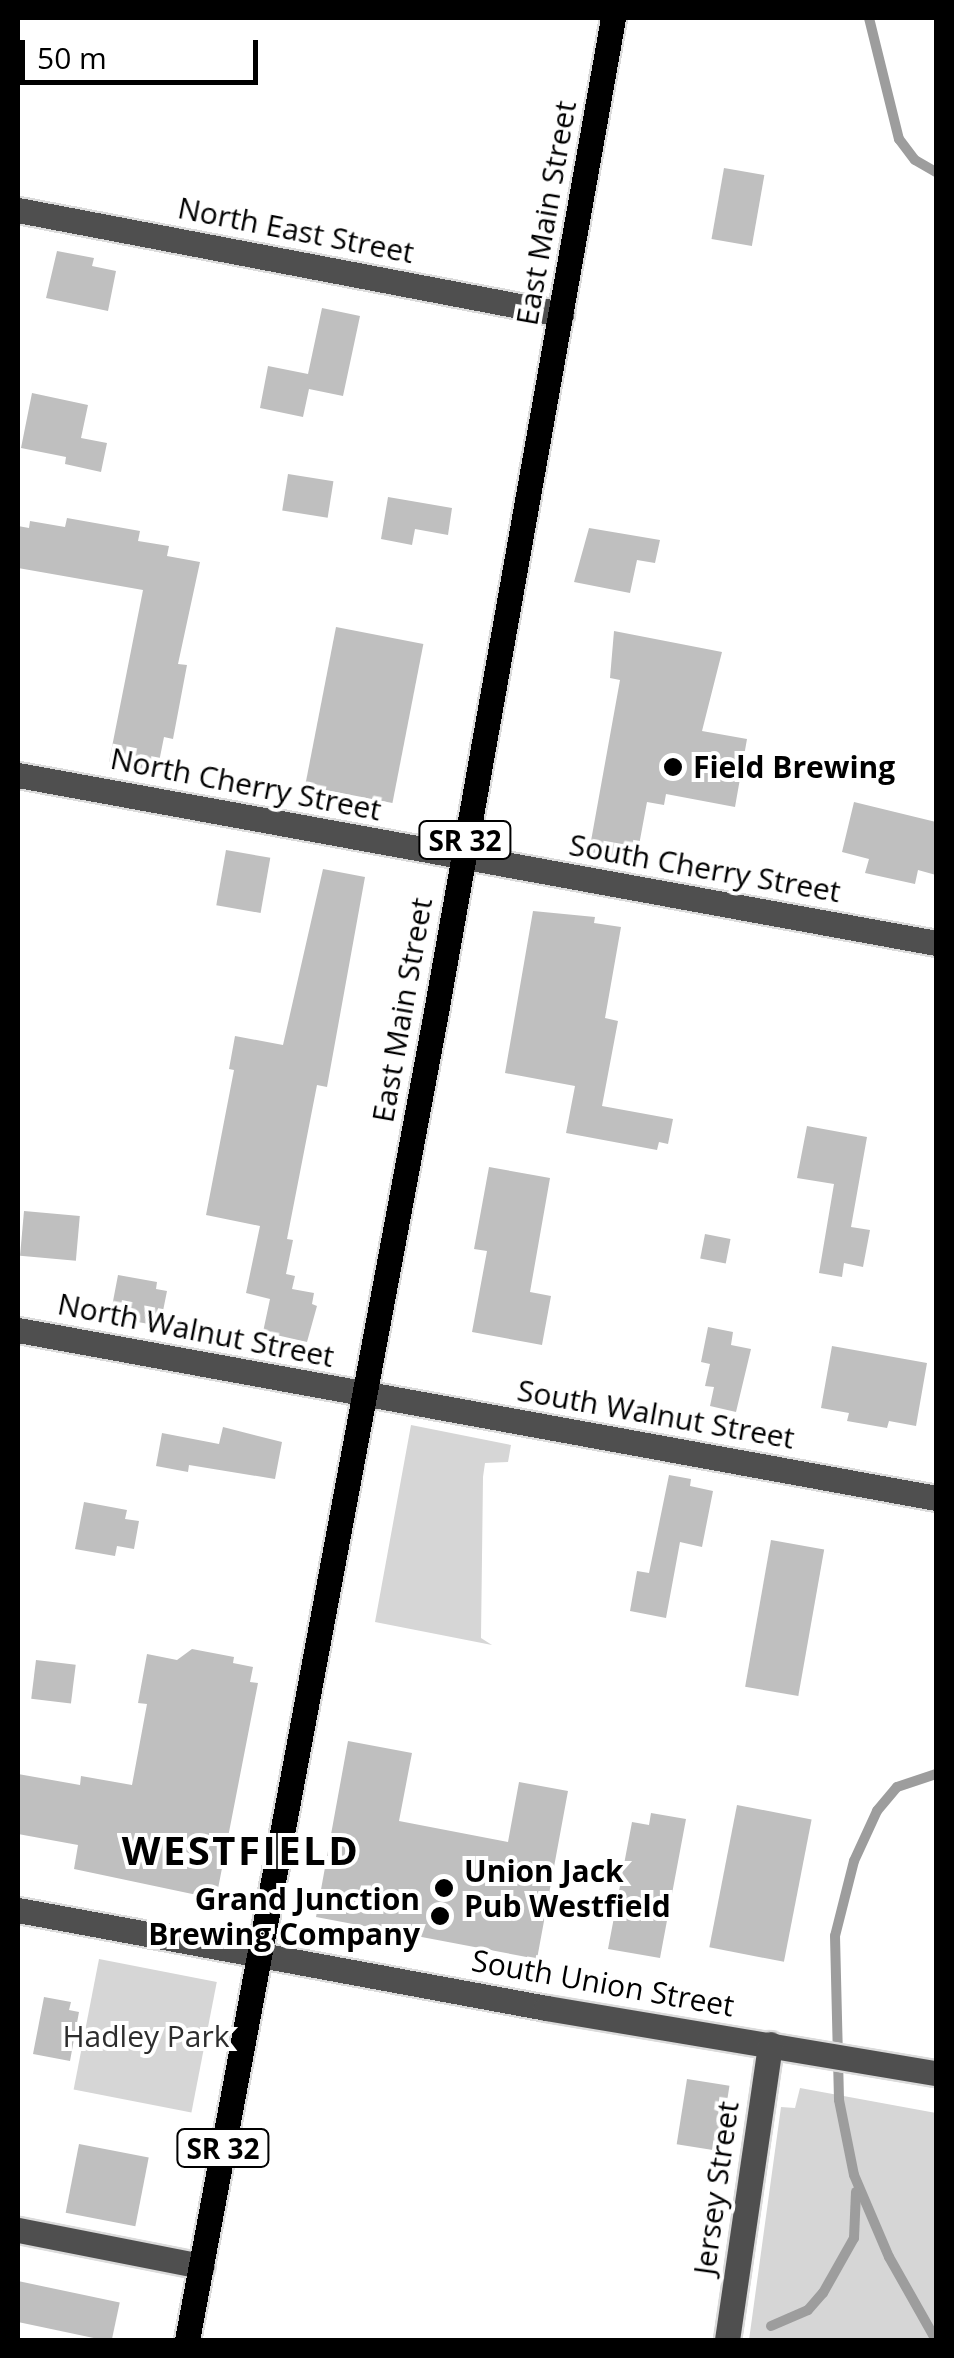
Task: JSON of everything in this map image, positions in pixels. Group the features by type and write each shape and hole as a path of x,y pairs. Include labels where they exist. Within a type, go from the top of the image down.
{"main road":[{"name":"East Main Street","path":"259,1954 562,314 613,18"},
{"name":"SR 32","path":"187,2340 259,1954"}],"street":[{"name":"North East Street","path":"18,210 562,314"},
{"name":"North Cherry Street","path":"18,775 462,857"},
{"name":"South Cherry Street","path":"462,857 936,943"},
{"name":"North Walnut Street","path":"18,1330 363,1394"},
{"name":"South Walnut Street","path":"363,1394 936,1498"},
{"name":"South Union Street","path":"18,1910 936,2073"},
{"name":"Jersey Street","path":"727,2340 770,2044"},
{"path":"18,2230 201,2266"}],"green space":[{"path":"411,1425 511,1445 508,1462 485,1463 483,1477 481,1638 492,1645 375,1622"},
{"name":"Hadley Park","path":"99,1959 217,1982 191,2112 74,2090"},
{"path":"800,2088 936,2113 936,2340 749,2340 781,2107 795,2108"}],"building":[{"path":"724,168 764,175 752,246 711,239"},
{"path":"57,251 94,258 92,266 116,271 108,311 46,298"},
{"path":"322,308 360,316 343,396 309,389 303,417 260,408 268,366 308,374"},
{"path":"32,393 88,405 81,438 107,443 101,472 65,464 66,457 21,448"},
{"path":"288,474 333,481 328,518 282,511"},
{"path":"388,497 452,508 448,535 415,529 412,545 381,539"},
{"path":"67,518 140,531 138,541 169,546 167,556 200,562 178,664 187,665 173,739 164,737 157,772 109,762 143,590 18,568 18,526 29,528 30,521 65,527"},
{"path":"589,528 660,540 655,563 637,560 630,593 574,582"},
{"path":"336,627 423,644 392,803 305,786"},
{"name":"Field Brewing","path":"614,631 722,652 702,731 747,739 735,807 666,794 664,805 647,802 637,856 589,852 620,680 610,678"},
{"path":"854,802 936,822 936,875 918,870 915,884 865,873 869,859 842,852"},
{"path":"226,850 270,858 261,913 216,905"},
{"path":"323,869 365,877 327,1087 317,1085 287,1239 293,1240 286,1274 295,1276 292,1289 314,1293 312,1304 317,1306 307,1342 263,1332 270,1299 246,1293 260,1226 206,1215 234,1070 229,1069 235,1036 283,1045"},
{"path":"533,911 595,917 594,923 621,927 605,1018 618,1021 602,1106 673,1119 668,1144 659,1142 657,1150 566,1133 575,1086 505,1073"},
{"path":"807,1126 867,1137 851,1227 870,1230 863,1267 844,1263 842,1277 819,1273 834,1184 797,1178"},
{"path":"489,1167 550,1178 530,1292 551,1296 542,1345 472,1332 487,1251 474,1249"},
{"path":"24,1211 80,1216 76,1261 20,1256"},
{"path":"705,1234 731,1239 726,1264 700,1259"},
{"path":"118,1275 157,1282 156,1289 167,1291 160,1326 110,1317"},
{"path":"708,1327 733,1332 731,1345 751,1349 736,1412 710,1406 714,1387 705,1386 710,1364 701,1362"},
{"path":"832,1346 927,1363 916,1426 889,1421 887,1428 847,1421 849,1413 821,1408"},
{"path":"223,1427 282,1442 275,1479 189,1465 188,1472 156,1466 162,1433 219,1444"},
{"path":"669,1475 691,1479 690,1486 713,1491 702,1547 680,1542 666,1618 630,1611 637,1571 649,1573"},
{"path":"84,1502 127,1510 125,1519 139,1521 134,1549 117,1546 115,1556 75,1549"},
{"path":"771,1540 824,1549 798,1696 745,1687"},
{"path":"192,1649 234,1657 233,1663 253,1667 250,1682 258,1683 216,1899 74,1869 78,1845 18,1834 18,1774 80,1785 81,1776 132,1785 147,1704 138,1703 147,1654 177,1660"},
{"path":"36,1660 76,1665 71,1704 31,1699"},
{"path":"348,1741 412,1753 399,1821 508,1842 519,1782 568,1791 537,1959 316,1917"},
{"path":"737,1805 812,1820 784,1962 709,1947"},
{"path":"651,1813 686,1819 660,1958 608,1949 632,1822 649,1825"},
{"path":"44,1997 71,2002 69,2010 79,2012 70,2061 33,2054"},
{"path":"687,2079 729,2086 719,2151 677,2144"},
{"path":"79,2144 149,2158 135,2226 66,2213"},
{"path":"18,2281 120,2303 112,2340 103,2340 18,2322"}],"waterway":[{"path":"869,18 899,139 915,160 936,172"},
{"path":"936,1774 897,1787 877,1811 854,1861 835,1936 839,2100 854,2175 889,2257 936,2340"},
{"path":"771,2326 808,2310 823,2293 854,2238 856,2192"}],"place":[{"name":"Field Brewing","path":"673,767"},
{"name":"Union Jack Pub Westfield","path":"444,1888"},
{"name":"Grand Junction Brewing Company","path":"440,1916"}],"district":[{"name":"WESTFIELD","path":"241,1850"}]}
